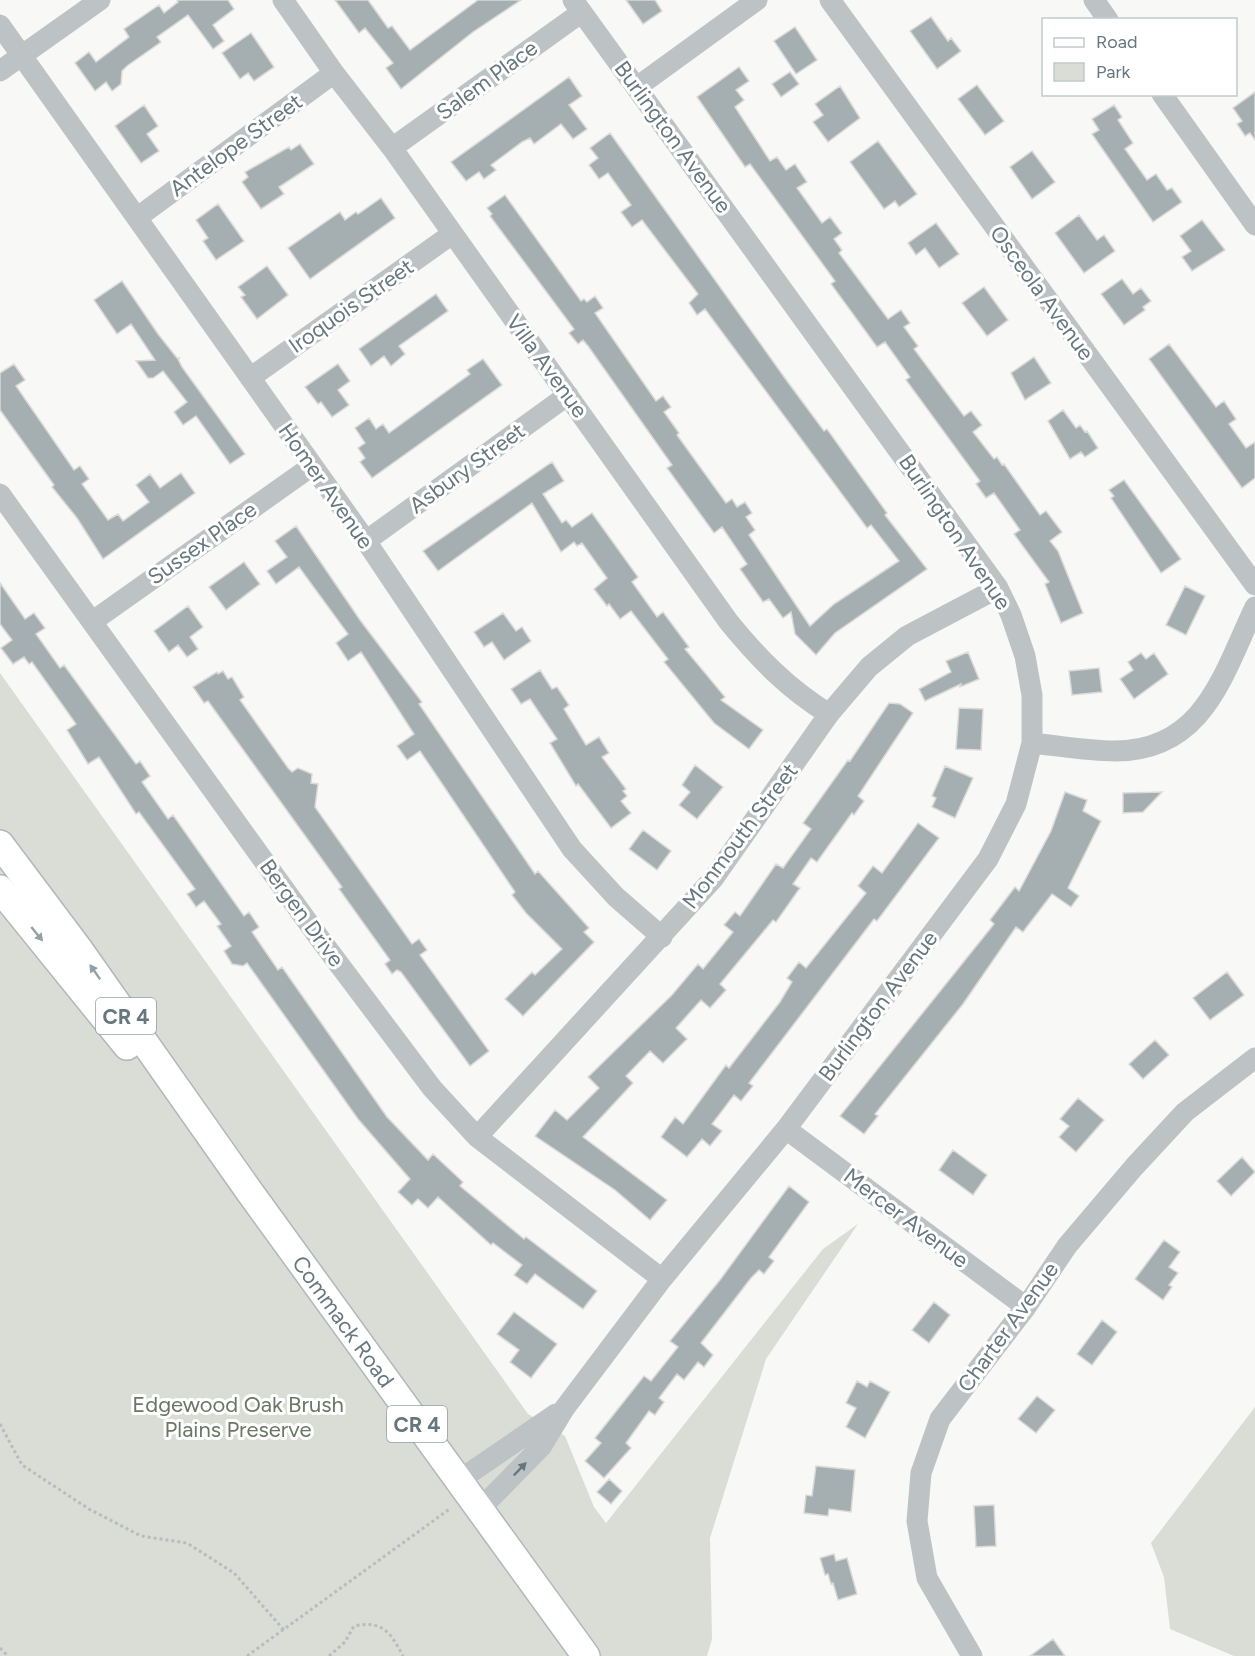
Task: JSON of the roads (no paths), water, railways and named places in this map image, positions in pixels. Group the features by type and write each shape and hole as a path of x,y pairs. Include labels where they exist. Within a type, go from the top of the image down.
{"main road":[{"name":"Commack Road","path":"0,844 78,948 249,1191 451,1490 479,1510 585,1656"},
{"name":"Commack Road","path":"0,889 249,1191"}],"street":[{"path":"0,71 100,0"},
{"name":"Villa Avenue","path":"283,0 334,74 392,148 747,644 797,695 829,714"},
{"path":"637,87 757,0"},
{"name":"Osceola Avenue","path":"830,0 1255,585"},
{"path":"1094,0 1107,18"},
{"name":"Burlington Avenue","path":"479,1510 541,1447 564,1409 662,1279 786,1129 988,859 1016,804 1032,743 1032,694 1025,656 1011,615 998,588 578,6"},
{"name":"Salem Place","path":"392,148 578,6"},
{"name":"Homer Avenue","path":"0,25 366,541 572,849 616,897 662,937"},
{"name":"Antelope Street","path":"138,217 334,74"},
{"path":"1163,96 1255,225"},
{"name":"Iroquois Street","path":"250,378 452,234"},
{"name":"Asbury Street","path":"366,541 568,395"},
{"name":"Sussex Place","path":"93,621 312,466"},
{"name":"Bergen Drive","path":"0,494 327,948 432,1088 477,1137 662,1279"},
{"name":"Monmouth Street","path":"477,1137 713,879 829,714 869,668 907,636 998,588"},
{"path":"1032,743 1115,751 1151,748 1184,730 1208,705 1255,607"},
{"name":"Charter Avenue","path":"972,1656 927,1578 917,1521 921,1473 940,1419 1026,1307 1067,1246 1178,1120 1255,1058"},
{"name":"Mercer Avenue","path":"786,1129 1026,1307"},
{"name":"Burlington Avenue","path":"451,1490 564,1409"}],"park label":[{"name":"Edgewood Oak Brush Plains Preserve","path":"238,1416"}]}
